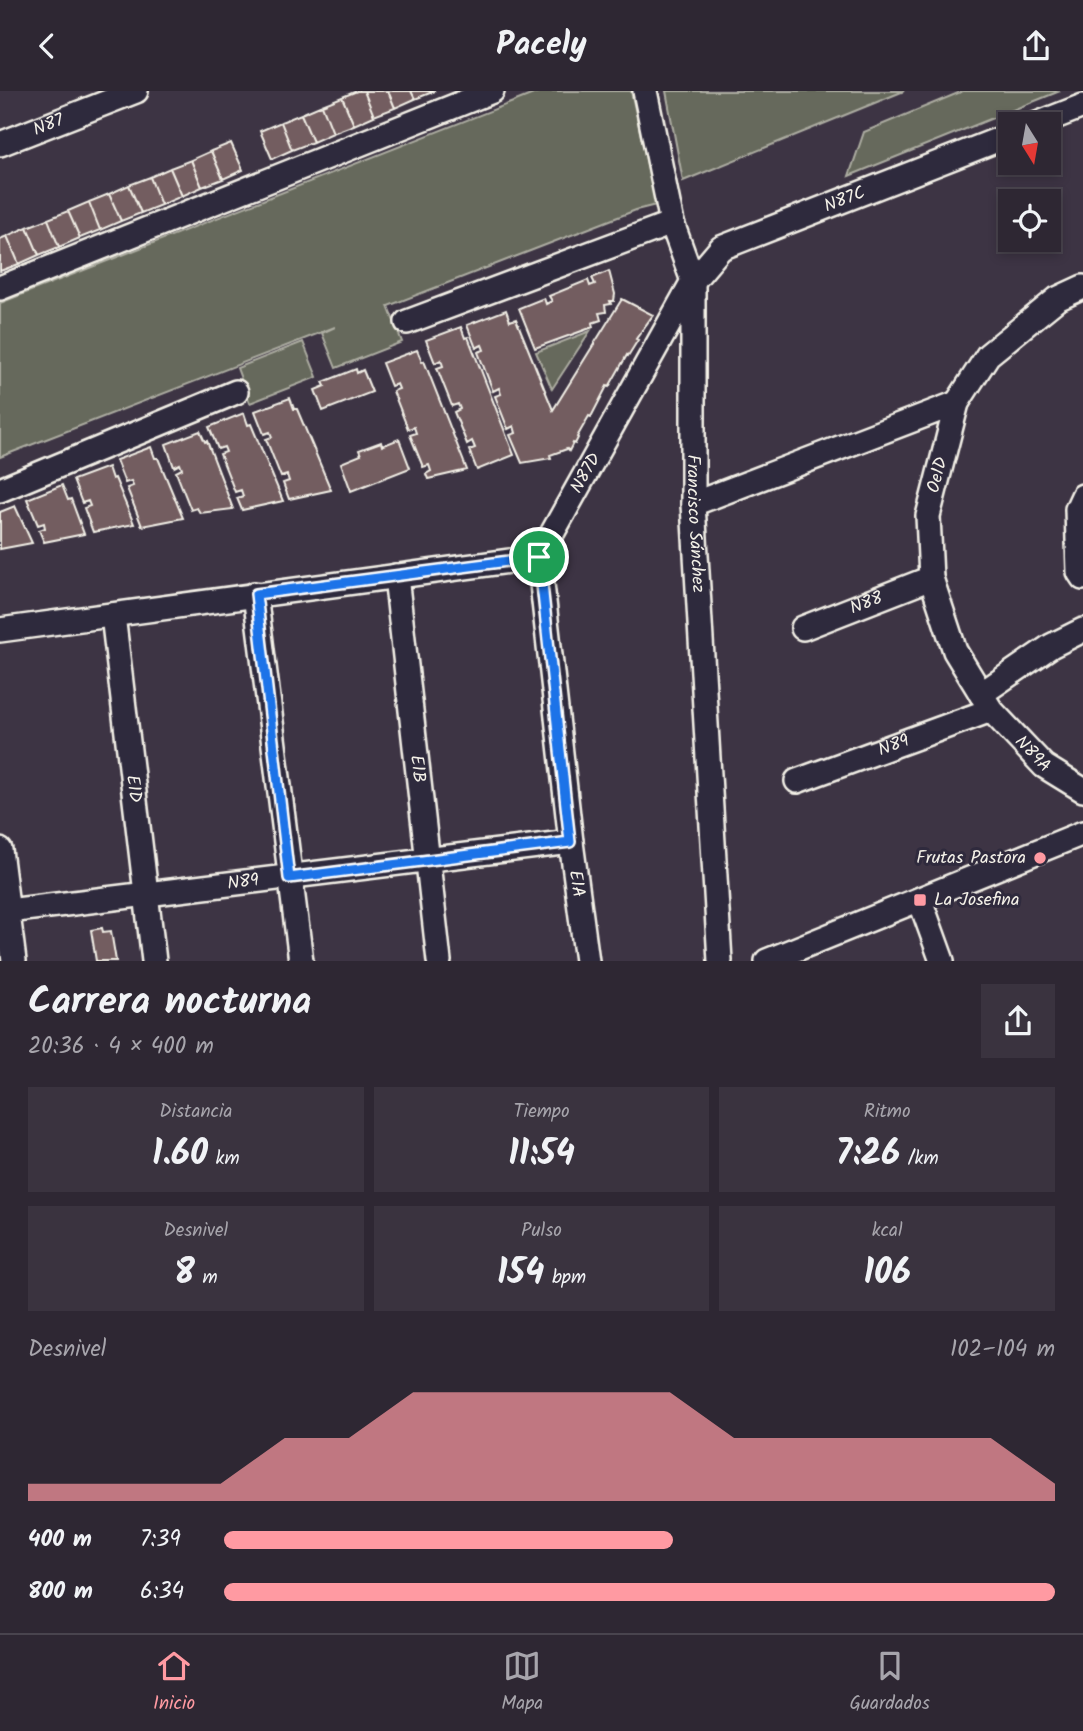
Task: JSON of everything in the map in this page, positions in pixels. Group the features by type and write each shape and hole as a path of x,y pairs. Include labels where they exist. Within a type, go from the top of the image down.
{"street":[{"name":"N87","path":"0,144 136,91"},
{"path":"0,288 492,91"},
{"name":"Francisco Sánchez","path":"645,91 672,223 693,281 693,504 720,961"},
{"path":"1061,115 1083,106"},
{"name":"N87C","path":"693,281 721,248 998,140"},
{"path":"407,322 672,223"},
{"name":"N87D","path":"539,557 693,281"},
{"name":"Oe1D","path":"986,702 955,651 931,578 928,516 957,403 988,355 1057,299 1083,287"},
{"path":"0,489 236,392"},
{"path":"693,504 957,403"},
{"path":"1083,496 1077,509 1079,572 1083,578"},
{"path":"0,630 539,557"},
{"name":"E1A","path":"539,557 570,842 587,961"},
{"name":"E1B","path":"396,576 439,961"},
{"name":"N88","path":"803,628 931,578"},
{"path":"256,594 301,961"},
{"name":"E1D","path":"113,615 154,961"},
{"name":"N89","path":"797,781 986,702 1051,646 1083,630"},
{"name":"N89A","path":"986,702 1044,766 1083,790"},
{"path":"767,961 1083,834"},
{"name":"N89","path":"4,911 570,842"},
{"path":"0,850 4,911 14,961"},
{"path":"920,900 942,961"}],"green space":[{"path":"541,91 631,91 656,205 636,210 388,306 402,342 336,368 322,333 335,327 0,457 0,303"},
{"path":"666,91 904,91 683,181"},
{"path":"963,91 1060,91 1008,112 998,112 998,116 849,176 864,132"},
{"path":"590,331 552,389 536,352"},
{"path":"303,342 317,377 250,403 237,368"}],"building":[{"path":"364,91 374,116 354,125 342,97"},
{"path":"364,91 388,91 395,108 374,116"},
{"path":"388,91 411,91 415,99 395,108"},
{"path":"411,91 435,91 415,99"},
{"path":"342,97 354,125 333,133 322,105"},
{"path":"322,105 333,133 313,142 301,114"},
{"path":"301,114 313,142 292,150 281,122"},
{"path":"281,122 292,150 272,159 260,131"},
{"path":"231,143 243,170 223,179 211,151"},
{"path":"211,151 223,179 202,187 191,160"},
{"path":"191,160 202,187 182,196 170,168"},
{"path":"170,168 182,196 161,205 150,177"},
{"path":"150,177 161,205 141,213 129,185"},
{"path":"129,185 141,213 121,221 109,194"},
{"path":"109,194 121,221 100,230 89,202"},
{"path":"89,202 100,230 80,238 68,211"},
{"path":"68,211 80,238 59,247 48,219"},
{"path":"48,219 59,247 39,255 27,227"},
{"path":"27,227 39,255 19,264 7,236"},
{"path":"7,236 19,264 0,271 0,239"},
{"path":"609,271 615,294 614,301 605,305 606,312 599,313 601,320 592,323 593,327 535,348 519,308 544,298 546,304 552,301 549,296 588,280 590,286 595,284 592,278"},
{"path":"622,299 653,315 609,387 607,386 575,444 573,443 569,451 567,449 550,455 551,458 522,463 510,435 516,433 514,426 508,429 495,396 501,394 499,388 493,391 478,352 484,350 482,345 476,348 467,325 506,310 510,321 516,319 553,410"},
{"path":"461,327 465,338 468,337 514,455 477,470 469,450 475,448 472,441 467,444 454,412 460,409 458,404 452,406 437,368 443,366 441,360 435,363 426,340"},
{"path":"417,350 422,362 424,361 467,470 428,479 426,474 431,471 429,465 423,467 410,435 416,433 414,427 408,429 393,391 399,389 397,384 391,386 382,363"},
{"path":"356,369 357,373 363,370 372,392 323,411 315,390 325,386 323,382"},
{"path":"290,398 331,490 289,499 283,483 289,481 287,475 281,477 266,439 272,437 270,432 264,434 255,411"},
{"path":"244,413 283,501 242,510 237,498 243,496 241,490 235,492 220,454 226,452 224,447 218,449 209,427"},
{"path":"200,431 205,442 207,441 233,509 200,513 197,508 191,510 176,472 182,469 180,464 174,467 166,444"},
{"path":"399,439 410,468 351,491 341,463 361,455 359,450 381,442 382,446"},
{"path":"151,447 183,518 142,526 127,488 133,486 131,481 125,483 116,460"},
{"path":"108,467 134,524 93,532 84,508 90,506 88,501 82,503 73,480"},
{"path":"62,485 68,500 71,499 84,534 44,542 39,530 45,528 44,523 38,525 27,499"},
{"path":"15,506 32,543 0,549 0,512"},
{"path":"102,928 103,932 111,931 116,961 96,961 91,930"}],"place":[{"name":"Frutas Pastora","path":"1040,858"},
{"name":"La Josefina","path":"920,900"}],"route":[{"path":"539,557 570,842 289,878 256,594 539,557"}]}
